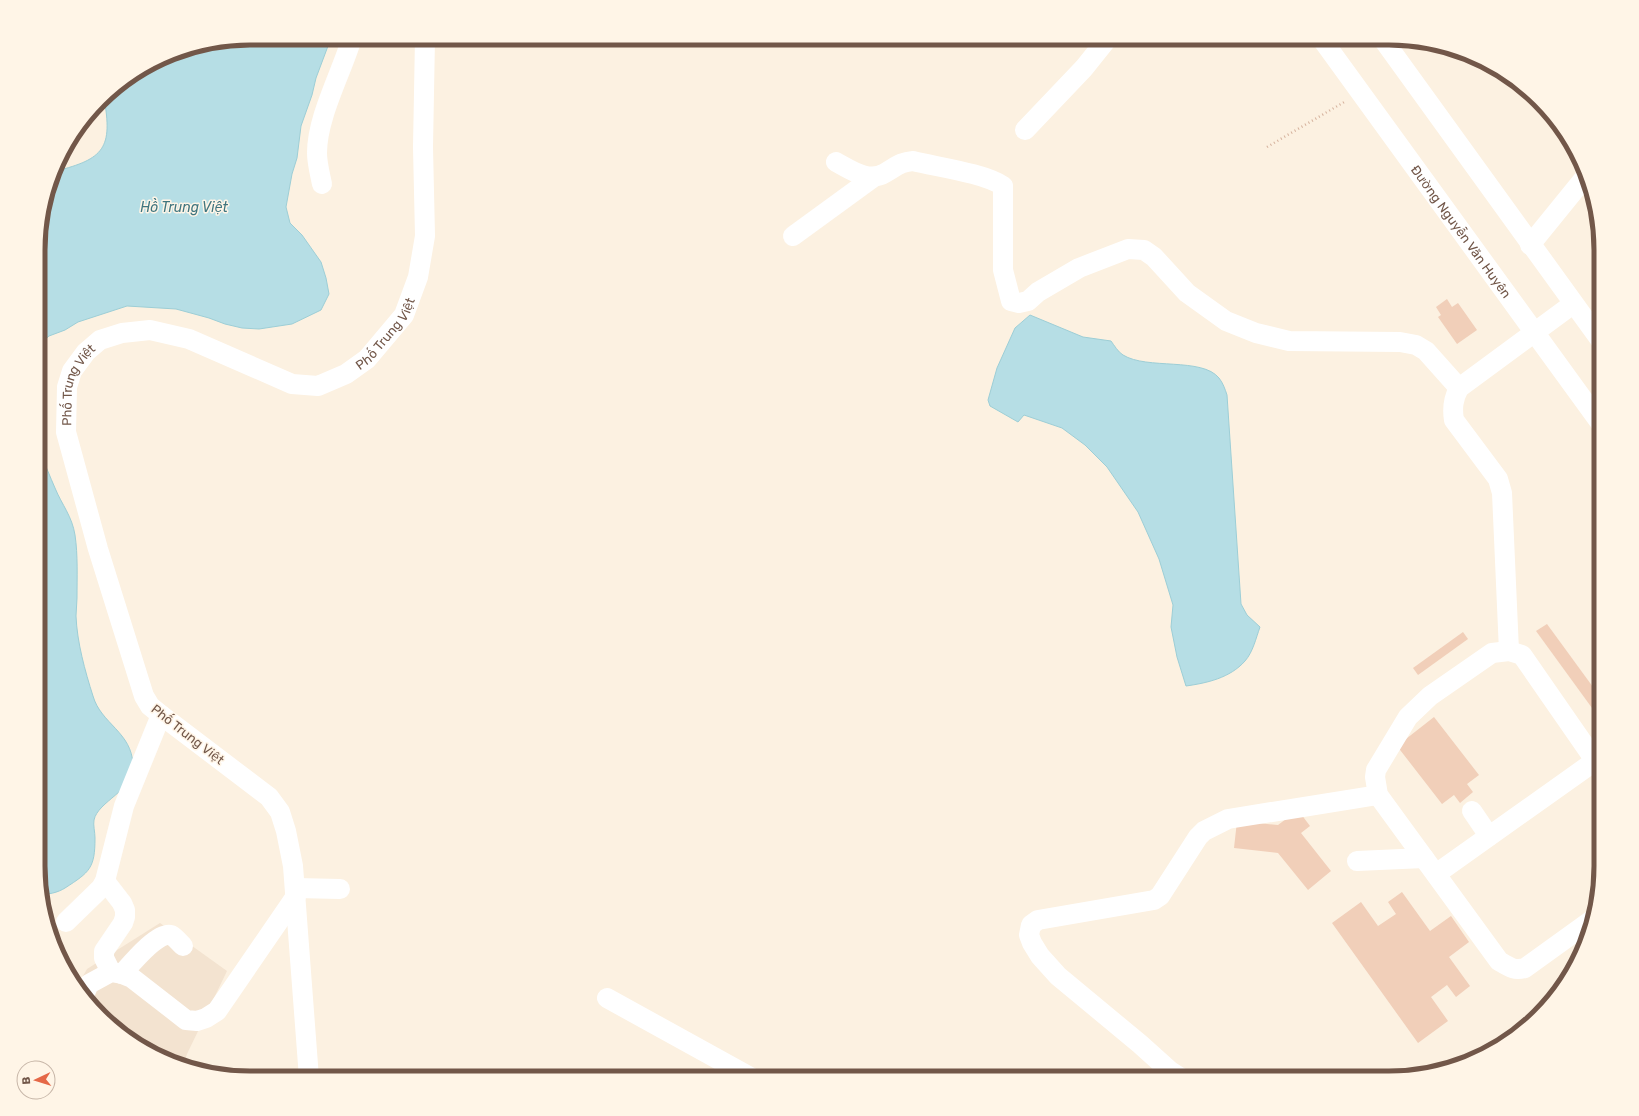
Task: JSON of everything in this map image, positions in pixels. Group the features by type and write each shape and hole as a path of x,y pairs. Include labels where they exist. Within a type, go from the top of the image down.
{"street":[{"path":"322,184 317,154 319,137 325,112 349,45"},
{"name":"Phố Trung Việt","path":"309,1071 296,892 293,866 286,831 280,812 269,797 161,715 150,706 144,696 98,549 66,432 67,387 72,371 86,352 100,340 122,333 150,330 190,339 292,384 318,386 346,374 367,359 404,315 418,277 425,236 423,147 425,45"},
{"path":"1025,130 1084,68 1102,45"},
{"name":"Đường Nguyễn Văn Huyên","path":"1326,45 1594,414"},
{"path":"1387,45 1594,332"},
{"path":"793,236 874,177 884,174 903,162 913,161 981,176 995,181 1003,186 1003,270 1011,301 1019,303 1028,301 1038,292 1079,268 1128,249 1144,250 1154,257 1187,293 1226,321 1256,333 1288,341 1400,342 1416,345 1426,351 1459,388"},
{"path":"836,162 860,175 874,177"},
{"path":"1530,245 1582,181"},
{"path":"1509,651 1502,493 1498,479 1454,420 1452,410 1459,388 1573,304"},
{"path":"1585,925 1525,968 1517,970 1509,968 1499,961 1378,795 1375,777 1376,770 1408,717 1430,696 1492,653 1509,651 1522,655 1594,756"},
{"path":"66,922 101,888 105,881 124,806 161,715"},
{"path":"1436,874 1489,836 1594,766"},
{"path":"1170,1071 1058,976 1040,956 1032,943 1029,935 1031,925 1038,920 1154,900 1160,896 1198,837 1209,828 1228,819 1378,795"},
{"path":"1472,811 1489,836"},
{"path":"1357,860 1424,858"},
{"path":"105,881 122,903 125,910 125,917 123,923 104,951 104,958 117,973 132,978 186,1020 197,1021 206,1018 217,1011 296,892 340,889"},
{"path":"86,990 89,984 117,973 160,937 172,935 183,946"},
{"path":"607,998 739,1071"}],"path":[{"path":"1267,147 1360,92"}],"shaded area":[{"path":"160,923 227,971 185,1060 148,1044 125,1029 105,1011 87,991 80,981 87,969"}],"water":[{"name":"Hồ Trung Việt","path":"237,45 328,45 301,126 297,158 292,174 286,207 290,223 302,235 321,262 329,294 321,310 292,324 259,329 242,328 225,324 176,309 127,306 78,322 65,330 49,336 45,340 45,237 52,197 62,169 85,162 95,156 101,149 105,140 107,129 105,105 125,87 159,66 184,56 210,49"},
{"path":"1030,315 1083,337 1111,341 1121,354 1133,359 1146,362 1187,365 1200,368 1211,372 1222,382 1227,395 1241,604 1247,615 1260,627 1248,657 1239,667 1225,676 1186,686 1177,657 1171,627 1173,605 1159,559 1138,512 1107,467 1085,445 1062,428 1024,415 1018,422 990,406 988,400 997,368 1015,328"},
{"path":"45,465 74,528 77,558 76,616 78,636 90,686 97,706 102,714 122,736 127,744 133,765 132,774 128,782 102,807 94,820 95,848 92,863 89,868 80,878 65,888 47,894 45,879"}],"building":[{"path":"1447,299 1452,307 1458,303 1477,330 1457,344 1438,317 1441,315 1436,307"},
{"path":"1547,624 1594,688 1594,707 1592,708 1536,631"},
{"path":"1463,632 1468,639 1418,675 1413,668"},
{"path":"1434,717 1479,775 1467,784 1473,792 1460,803 1454,795 1442,804 1397,746"},
{"path":"1298,810 1310,826 1301,833 1331,871 1308,890 1278,853 1234,848 1237,821 1278,825"},
{"path":"1402,892 1430,931 1451,916 1469,942 1449,957 1470,986 1456,997 1447,985 1431,997 1448,1021 1418,1043 1332,923 1361,902 1378,926 1396,914 1388,902"}]}
